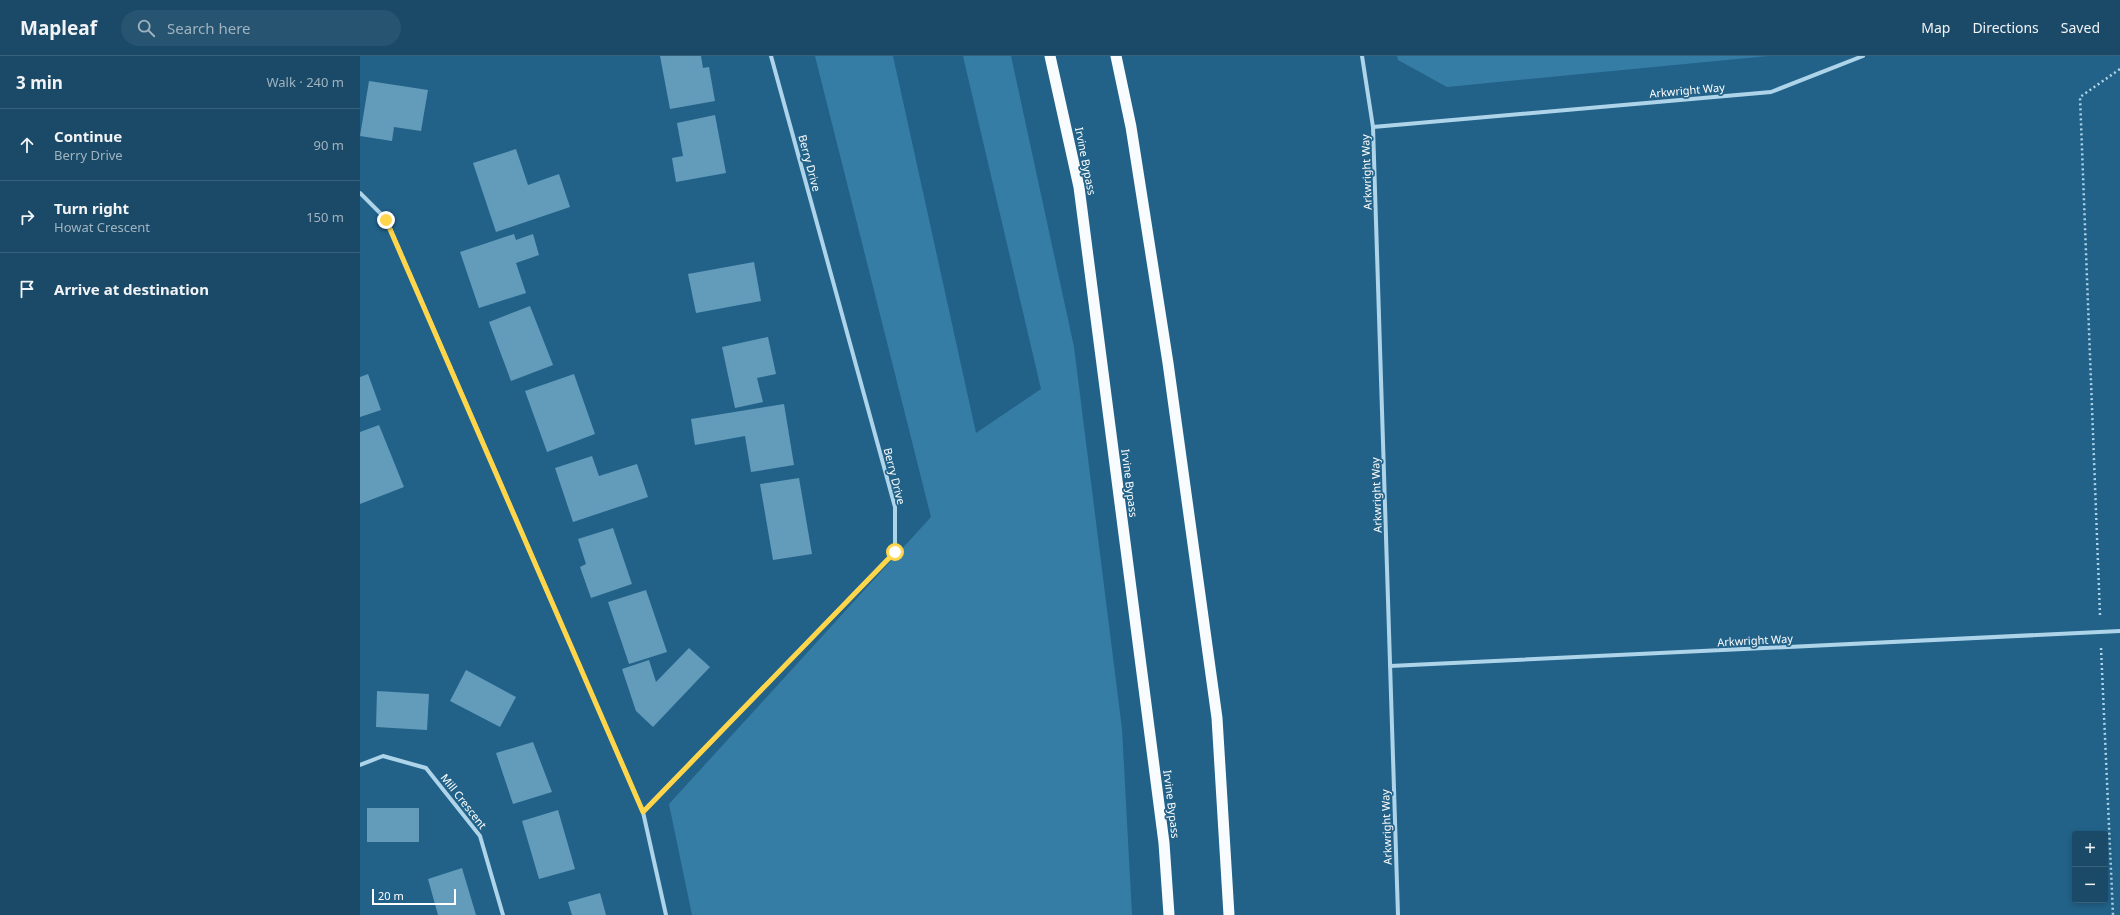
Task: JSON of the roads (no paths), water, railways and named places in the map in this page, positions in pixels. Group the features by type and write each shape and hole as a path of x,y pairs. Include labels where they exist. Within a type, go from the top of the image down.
{"highway":[{"name":"Irvine Bypass","path":"1050,56 1079,187 1164,843 1169,915"},
{"path":"1116,56 1131,127 1167,355 1216,710 1229,915"}],"street":[{"name":"Berry Drive","path":"643,812 895,552 895,507 771,56"},
{"path":"1362,56 1373,127"},
{"name":"Arkwright Way","path":"1398,915 1373,127 1771,92 1863,56"},
{"path":"360,193 386,220 643,812 666,915"},
{"name":"Arkwright Way","path":"1390,666 2120,631"},
{"name":"Mill Crescent","path":"360,766 383,756 426,768 480,836 503,915"}]}
